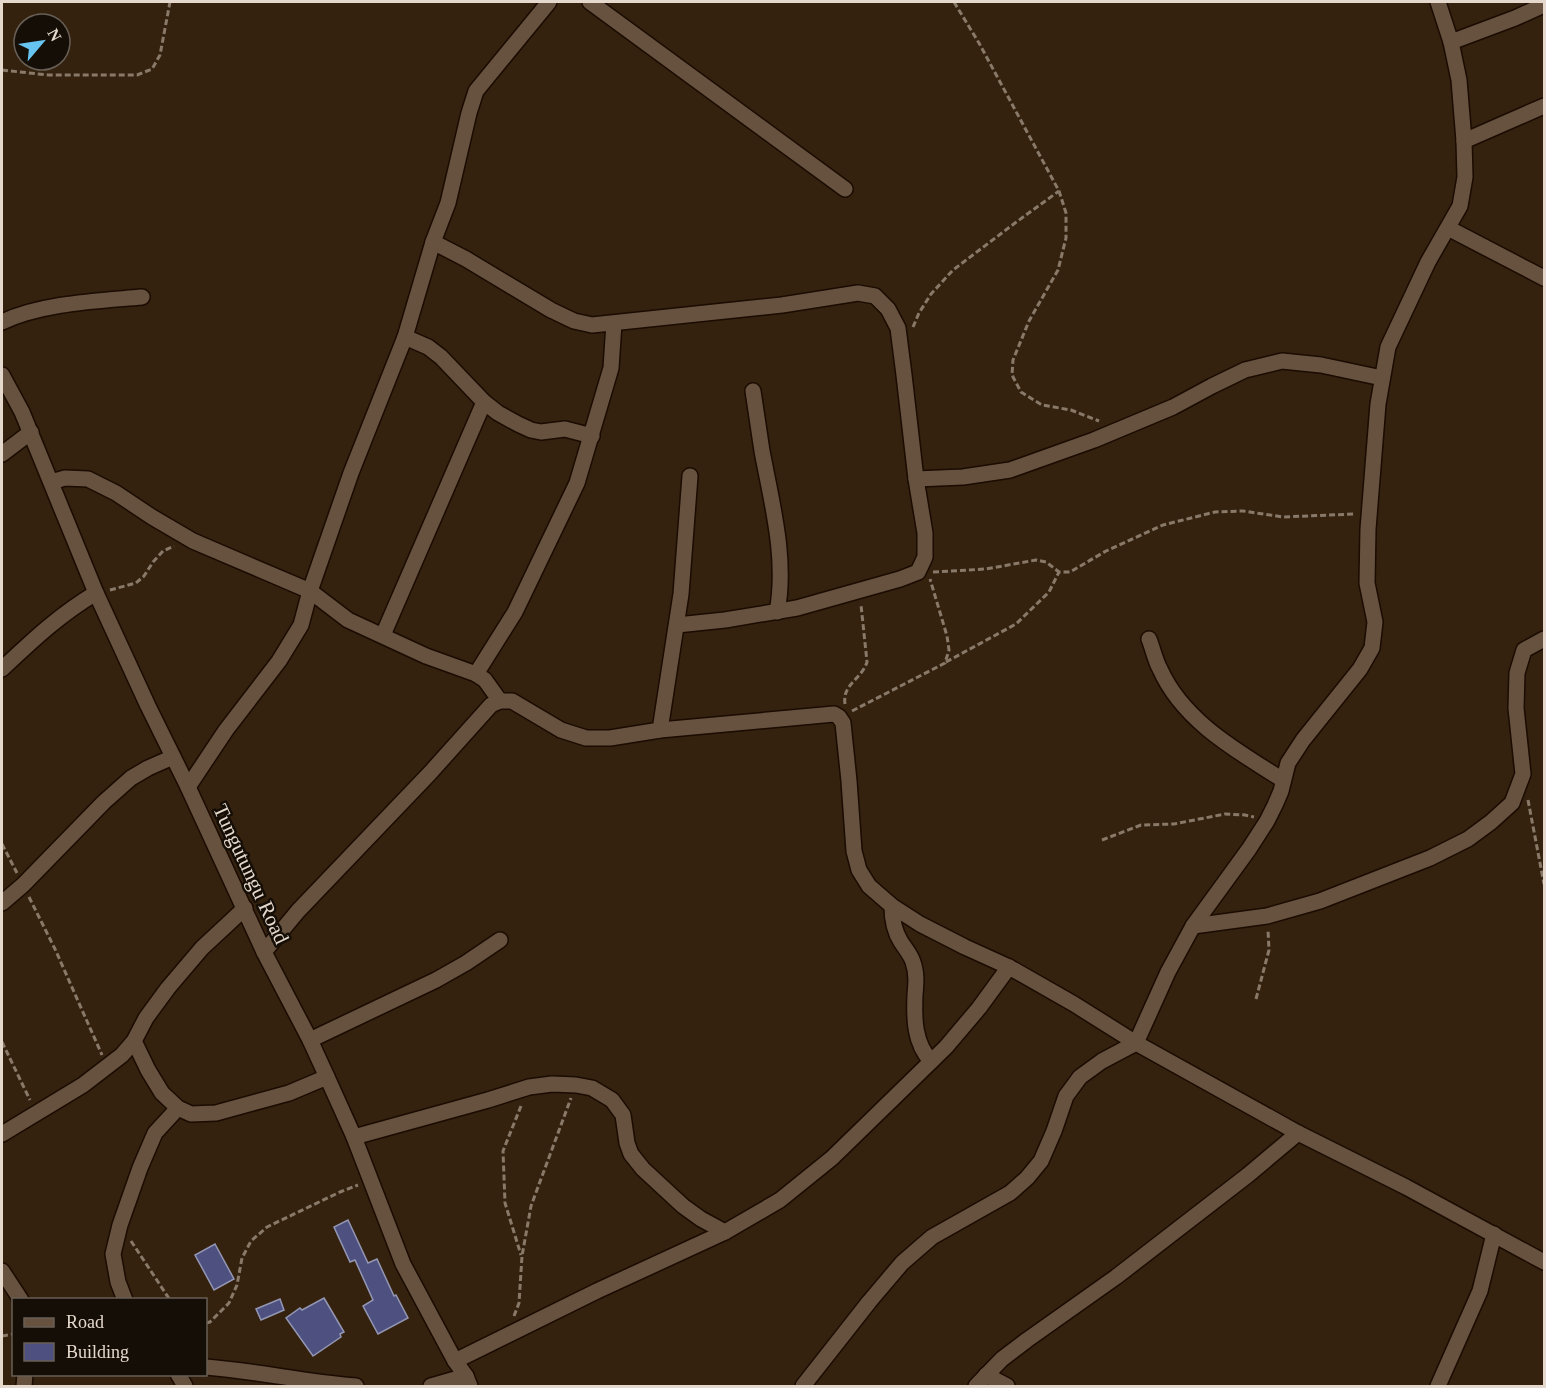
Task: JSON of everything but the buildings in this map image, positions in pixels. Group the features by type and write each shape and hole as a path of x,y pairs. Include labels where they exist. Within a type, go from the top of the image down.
{"street":[{"path":"188,787 226,730 279,661 301,625 310,591 351,473 405,337 448,203 476,91 549,2"},
{"path":"590,2 845,189"},
{"path":"803,1386 902,1263 932,1237 1010,1193 1027,1178 1041,1161 1066,1096 1080,1077 1102,1061 1136,1042 1168,972 1193,927 1267,821 1281,791 1288,763 1311,730 1360,669 1372,648 1375,622 1367,583 1369,514 1378,404 1388,347 1428,262 1460,206 1465,177 1459,80 1451,42 1438,2"},
{"path":"1451,42 1545,5"},
{"path":"1464,141 1545,106"},
{"path":"1448,228 1545,278"},
{"path":"434,242 551,310 574,321 592,325 782,305 858,293 875,296 888,309 898,328 916,479 925,533 925,557 918,572 825,602 777,612 677,624"},
{"path":"2,322 32,312 76,303 142,297"},
{"path":"476,674 515,612 578,483 611,369 614,323"},
{"path":"405,337 428,347 441,357 484,402 498,413 531,430 541,432 565,429 592,436"},
{"path":"916,479 963,477 1010,470 1173,407 1245,370 1282,361 1321,365 1382,378"},
{"name":"Tungutungu Road","path":"2,375 31,432 96,593 148,706 264,952 327,1077 354,1137 403,1264 468,1381"},
{"path":"753,391 778,542 781,571 777,612"},
{"path":"383,635 484,402"},
{"path":"2,453 31,432"},
{"path":"660,730 682,582 690,476"},
{"path":"51,482 65,478 88,479 116,493 193,542 310,591 348,620 426,656 476,674 485,680 500,701"},
{"path":"2,669 45,629 71,608 96,593"},
{"path":"1149,639 1160,670 1176,696 1200,723 1236,751 1283,780"},
{"path":"1193,927 1267,916 1320,901 1430,858 1468,838 1491,822 1512,803 1523,774 1516,708 1517,673 1524,650 1545,639"},
{"path":"264,952 298,911 430,773 490,705 500,701 512,701 561,730 586,738 610,738 660,730 820,715 843,715 854,852 859,870 869,886 892,906 920,924 1009,967 1298,1133 1545,1262"},
{"path":"2,903 131,778 173,757"},
{"path":"892,906 892,921 895,930 913,962 916,977 918,1039 921,1049 931,1061"},
{"path":"2,1134 83,1085 122,1055 134,1041 146,1018 168,988 202,948 245,908"},
{"path":"310,1040 436,980 500,940"},
{"path":"455,1361 597,1291 725,1233 780,1200 832,1158 946,1047 1009,967"},
{"path":"134,1041 162,1093 178,1108 191,1114 216,1113 289,1093 327,1077"},
{"path":"354,1137 529,1087 552,1084 592,1088 612,1100 623,1115 629,1149 643,1169 683,1206 725,1233"},
{"path":"125,1298 118,1282 113,1254 120,1225 155,1133 178,1108"},
{"path":"981,1381 1002,1359 1116,1277 1248,1175 1298,1133"},
{"path":"1438,1386 1479,1291 1494,1234"},
{"path":"2,1271 20,1298"},
{"path":"207,1367 321,1385 356,1386"},
{"path":"431,1386 468,1381"},
{"path":"981,1381 1007,1386"}],"path":[{"path":"2,70 48,75 137,75 152,69 160,55 170,2"},
{"path":"954,2 979,43 1059,192 1066,213 1066,238 1058,270 1029,321 1012,360 1012,375 1021,392 1042,405 1071,410 1121,429"},
{"path":"913,328 931,294 953,270 1059,192"},
{"path":"945,663 949,650 929,572 986,569 1036,560 1046,562 1059,572 1071,572 1106,551 1163,525 1215,512 1243,511 1283,517 1369,514"},
{"path":"96,593 136,583 163,552 193,542"},
{"path":"843,715 1016,624 1049,592 1059,572"},
{"path":"843,715 846,689 865,669 867,662 860,591"},
{"path":"1523,774 1545,884"},
{"path":"1102,840 1141,825 1174,824 1225,814 1245,815 1267,821"},
{"path":"2,844 56,949 108,1067"},
{"path":"1256,999 1269,950 1267,916"},
{"path":"2,1042 36,1112"},
{"path":"508,1335 519,1303 522,1257 531,1206 576,1085"},
{"path":"522,1257 505,1203 503,1150 529,1087"},
{"path":"207,1323 229,1303 237,1285 242,1258 252,1241 267,1227 340,1191 371,1180"},
{"path":"120,1225 169,1298"}]}
